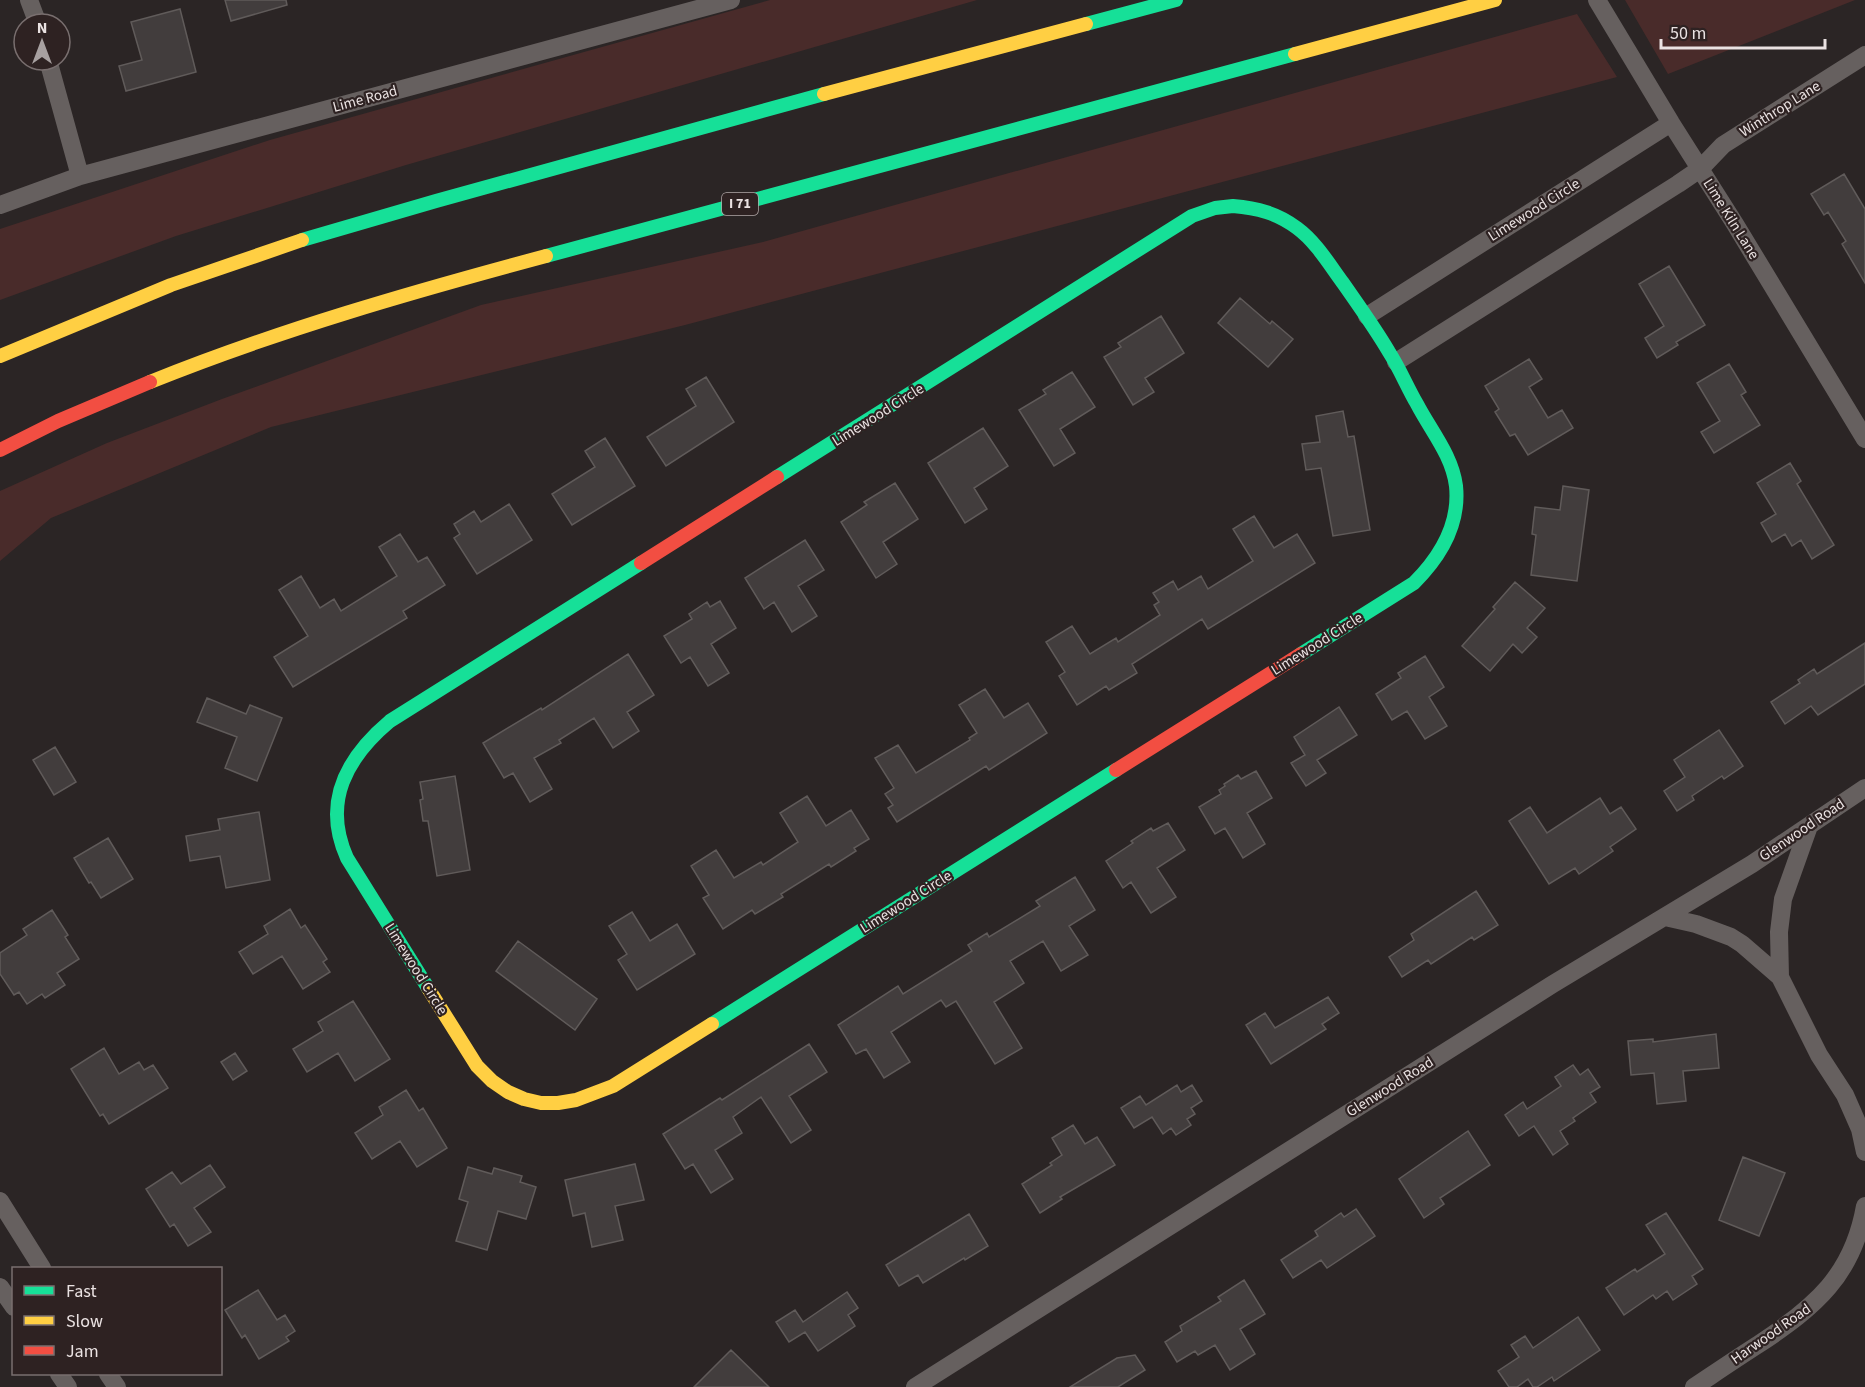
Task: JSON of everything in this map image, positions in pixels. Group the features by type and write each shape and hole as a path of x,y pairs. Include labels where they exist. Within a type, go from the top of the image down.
{"main road":[{"path":"0,356 148,293 275,248 622,149 1176,0"},
{"name":"I 71","path":"0,450 117,396 206,360 330,318 614,238 1495,0"},
{"name":"Limewood Circle","path":"1233,206 1257,208 1276,214 1290,222 1319,248 1366,316 1396,362 1418,407 1448,458 1456,487 1453,527 1434,562 1413,583 605,1090 582,1100 567,1103 537,1102 523,1099 504,1090 477,1066 347,858 339,838 336,810 342,782 356,754 377,730 1192,216 1215,208 1233,206"}],"street":[{"name":"Lime Road","path":"0,205 80,176 731,0"},
{"name":"Lime Kiln Lane","path":"1601,7 1865,439"},
{"name":"Winthrop Lane","path":"1700,170 1723,145 1865,55"},
{"path":"51,72 80,176"},
{"name":"Limewood Circle","path":"1366,316 1671,123"},
{"path":"1396,362 1700,170"},
{"name":"Glenwood Road","path":"915,1387 1552,984 1752,864 1865,788"},
{"path":"1780,977 1779,932 1783,899 1809,826"},
{"path":"1665,917 1696,924 1731,937 1780,977 1820,1055 1845,1095 1860,1130 1865,1152"},
{"path":"0,1201 41,1267"},
{"name":"Harwood Road","path":"1694,1387 1789,1324 1813,1305 1833,1284 1857,1238 1865,1206"},
{"path":"0,1287 12,1304"},
{"path":"59,1375 68,1387"}],"shaded area":[{"path":"770,0 977,0 406,165 176,236 0,300 0,229 270,140"},
{"path":"1625,0 1855,0 1668,74"},
{"path":"1577,14 1617,77 685,325 271,427 51,518 0,561 0,491 107,443 481,305 763,242"}],"building":[{"path":"225,0 286,0 287,5 231,21"},
{"path":"180,9 196,72 126,91 119,66 142,60 131,22"},
{"path":"1844,174 1865,209 1865,283 1842,244 1846,241 1828,212 1824,215 1811,194"},
{"path":"1669,266 1705,325 1676,342 1678,345 1657,358 1645,338 1664,326 1639,284"},
{"path":"1240,298 1270,324 1272,321 1293,339 1268,367 1218,323"},
{"path":"1161,316 1184,353 1145,378 1154,392 1133,405 1104,357 1121,347 1118,343"},
{"path":"1529,359 1542,379 1529,387 1548,418 1562,410 1573,428 1528,455 1515,434 1510,436 1495,412 1499,409 1485,386"},
{"path":"1729,364 1746,392 1741,395 1760,425 1714,453 1701,432 1720,421 1697,383"},
{"path":"1072,372 1095,407 1060,429 1075,453 1054,466 1019,410 1046,394 1043,390"},
{"path":"706,377 734,422 666,466 647,437 696,406 686,389"},
{"path":"1343,411 1348,437 1354,436 1370,530 1333,536 1321,468 1306,470 1302,444 1320,442 1316,416"},
{"path":"983,428 1008,466 974,488 987,509 965,523 928,463"},
{"path":"605,438 635,486 572,525 552,494 595,467 585,451"},
{"path":"1790,463 1801,481 1797,484 1834,545 1812,559 1801,540 1792,546 1785,534 1772,542 1761,523 1776,514 1757,483"},
{"path":"895,483 918,519 883,542 897,564 876,578 841,522 867,505 864,502"},
{"path":"1563,486 1589,490 1577,581 1531,575 1536,535 1532,534 1535,507 1560,510"},
{"path":"509,504 532,540 477,574 454,538 460,534 454,524 474,511 481,522"},
{"path":"1254,516 1274,548 1297,534 1315,563 1208,629 1202,619 1132,664 1137,673 1109,690 1106,686 1077,705 1059,676 1065,672 1046,642 1072,626 1090,654 1116,638 1118,642 1160,615 1154,605 1159,602 1153,593 1173,581 1178,590 1201,576 1208,589 1253,561 1233,529"},
{"path":"400,534 418,562 427,557 445,585 403,611 407,618 293,687 274,657 308,636 279,590 301,576 320,608 334,599 341,611 397,576 379,547"},
{"path":"805,540 824,570 798,586 817,616 792,632 774,602 764,609 745,578"},
{"path":"1515,582 1545,608 1527,628 1537,637 1522,653 1513,644 1490,671 1462,646 1495,609 1493,607"},
{"path":"720,601 736,628 711,644 729,673 708,686 690,657 681,663 664,636 692,619 689,614 707,602 710,607"},
{"path":"1865,643 1865,684 1818,715 1811,706 1785,724 1771,702 1800,683 1798,680 1814,669 1817,674"},
{"path":"628,654 654,695 627,712 639,731 613,748 594,718 559,740 561,743 534,758 552,789 530,802 513,773 504,778 483,743 541,708 542,710"},
{"path":"1425,656 1444,687 1429,697 1447,726 1425,739 1407,711 1392,720 1376,694 1401,678 1398,673"},
{"path":"985,689 1004,718 1028,703 1047,733 989,770 986,766 897,822 888,808 893,805 885,794 894,788 875,758 898,745 916,773 970,740 969,738 977,733 959,705"},
{"path":"207,698 246,714 250,705 282,718 257,781 225,768 237,737 197,722"},
{"path":"1339,707 1357,735 1317,760 1326,773 1306,786 1291,763 1305,755 1294,737"},
{"path":"1719,730 1743,766 1724,779 1722,776 1692,796 1694,800 1677,811 1664,791 1685,777 1674,760"},
{"path":"55,747 76,782 54,795 33,760"},
{"path":"1256,771 1272,798 1247,813 1265,844 1243,858 1225,828 1215,834 1199,807 1221,794 1219,790 1225,786 1224,784 1238,775 1241,779"},
{"path":"455,776 470,870 437,876 428,821 423,821 420,782"},
{"path":"807,796 826,826 851,810 869,839 854,848 856,851 831,867 829,864 781,894 783,897 755,914 752,910 723,929 703,898 709,895 691,866 716,850 734,878 761,862 763,865 798,842 780,813"},
{"path":"1600,798 1610,814 1621,807 1636,829 1610,847 1613,851 1579,874 1575,868 1549,884 1509,821 1530,807 1547,833"},
{"path":"259,812 270,880 226,888 220,856 190,861 186,836 220,830 218,819"},
{"path":"1168,823 1185,850 1157,868 1176,897 1151,913 1131,882 1123,888 1106,861 1151,828 1153,831"},
{"path":"108,838 133,879 101,898 74,858"},
{"path":"1075,877 1095,910 1069,926 1088,955 1061,971 1043,941 1010,961 1024,983 994,1002 1022,1048 995,1064 956,1001 946,1007 941,1000 891,1032 910,1062 884,1078 866,1049 856,1054 838,1025 898,986 903,994 972,951 968,945 987,933 989,937 1040,906 1036,901"},
{"path":"1476,891 1498,925 1474,940 1472,937 1431,964 1428,960 1402,977 1389,957 1414,940 1411,934"},
{"path":"290,909 301,928 305,925 327,959 323,962 330,972 303,989 282,956 253,974 239,952 268,934 264,926"},
{"path":"52,910 68,935 65,937 79,959 57,973 65,985 45,998 42,994 27,1004 19,992 14,995 0,974 0,953 27,935 23,929"},
{"path":"632,912 650,941 677,924 695,954 637,990 618,960 627,954 609,926"},
{"path":"518,941 597,999 575,1030 496,971"},
{"path":"1328,997 1339,1013 1322,1024 1326,1029 1271,1064 1246,1025 1265,1013 1275,1028"},
{"path":"353,1001 390,1059 355,1081 338,1053 307,1072 293,1049 323,1031 318,1022"},
{"path":"1716,1034 1719,1068 1683,1071 1686,1101 1657,1104 1654,1073 1631,1075 1628,1041 1653,1039 1653,1042"},
{"path":"809,1044 827,1072 789,1096 811,1130 791,1143 761,1097 733,1117 742,1133 715,1150 733,1179 711,1193 693,1164 685,1169 663,1134 720,1098 722,1100"},
{"path":"104,1048 119,1074 139,1062 144,1070 153,1065 168,1088 109,1124 103,1114 100,1116 71,1069"},
{"path":"235,1053 247,1071 233,1080 221,1062"},
{"path":"1573,1065 1580,1075 1588,1069 1600,1087 1590,1093 1596,1102 1573,1118 1575,1121 1560,1131 1568,1144 1553,1155 1534,1126 1519,1136 1505,1115 1523,1102 1527,1109 1561,1086 1555,1077"},
{"path":"1177,1085 1181,1092 1192,1085 1202,1101 1191,1108 1195,1114 1187,1119 1191,1125 1176,1135 1171,1128 1163,1134 1152,1117 1134,1128 1121,1108 1140,1096 1146,1105"},
{"path":"406,1090 419,1111 423,1108 447,1148 417,1167 400,1141 372,1159 355,1133 383,1115 379,1107"},
{"path":"1073,1125 1085,1144 1097,1137 1115,1165 1060,1197 1062,1199 1040,1213 1022,1184 1052,1165 1050,1163 1062,1155 1052,1138"},
{"path":"1468,1131 1490,1165 1440,1198 1444,1204 1424,1218 1399,1179"},
{"path":"1743,1157 1785,1173 1759,1236 1719,1220"},
{"path":"635,1164 644,1200 615,1206 623,1240 592,1247 585,1213 573,1216 565,1180"},
{"path":"210,1165 225,1187 194,1208 211,1232 188,1246 174,1224 170,1227 146,1189 172,1172 181,1184"},
{"path":"468,1167 492,1174 494,1168 522,1176 520,1182 536,1187 526,1219 498,1211 487,1250 456,1241 468,1202 459,1199"},
{"path":"1356,1209 1375,1236 1327,1268 1321,1260 1293,1278 1281,1260 1318,1236 1315,1231 1341,1213 1344,1217"},
{"path":"1666,1213 1703,1269 1692,1276 1697,1284 1673,1300 1667,1291 1656,1299 1653,1295 1624,1315 1606,1288 1635,1269 1637,1272 1665,1254 1646,1225"},
{"path":"969,1214 988,1246 923,1283 918,1275 899,1286 886,1265"},
{"path":"1244,1280 1265,1314 1240,1329 1255,1354 1230,1370 1215,1345 1198,1355 1195,1351 1177,1362 1165,1342 1182,1331 1180,1326 1221,1301 1218,1297"},
{"path":"258,1290 277,1320 285,1315 295,1331 286,1337 289,1341 259,1359 245,1335 242,1338 225,1310"},
{"path":"847,1292 858,1308 848,1315 855,1326 818,1351 805,1332 789,1342 776,1322 795,1310 803,1322"},
{"path":"1578,1317 1600,1350 1554,1381 1552,1377 1537,1387 1533,1387 1528,1379 1517,1387 1509,1387 1498,1371 1519,1357 1511,1345 1525,1336 1533,1348"},
{"path":"731,1350 769,1387 694,1387"},
{"path":"1135,1355 1145,1370 1118,1387 1070,1387 1117,1358"}],"traffic: fast":[{"path":"1086,24 1176,0"},
{"path":"546,256 1295,54"},
{"path":"302,240 824,94"},
{"path":"1233,206 1259,210 1282,219 1304,234 1322,254 1393,358 1413,398 1446,454 1456,486 1455,514 1446,539 1440,551 1414,583 1301,654"},
{"path":"777,477 1192,216 1215,208 1233,206"},
{"path":"428,988 347,858 340,838 337,818 338,800 350,766 374,735 390,721 641,563"},
{"path":"712,1024 1116,770"}],"traffic: slow":[{"path":"1295,54 1495,0"},
{"path":"824,94 1086,24"},
{"path":"0,356 171,285 302,240"},
{"path":"150,382 247,345 346,313 546,256"},
{"path":"428,988 477,1066 492,1081 508,1092 541,1103 576,1100 613,1086 712,1024"}],"traffic: jam":[{"path":"0,450 58,421 150,382"},
{"path":"641,563 777,477"},
{"path":"1116,770 1301,654"}]}
